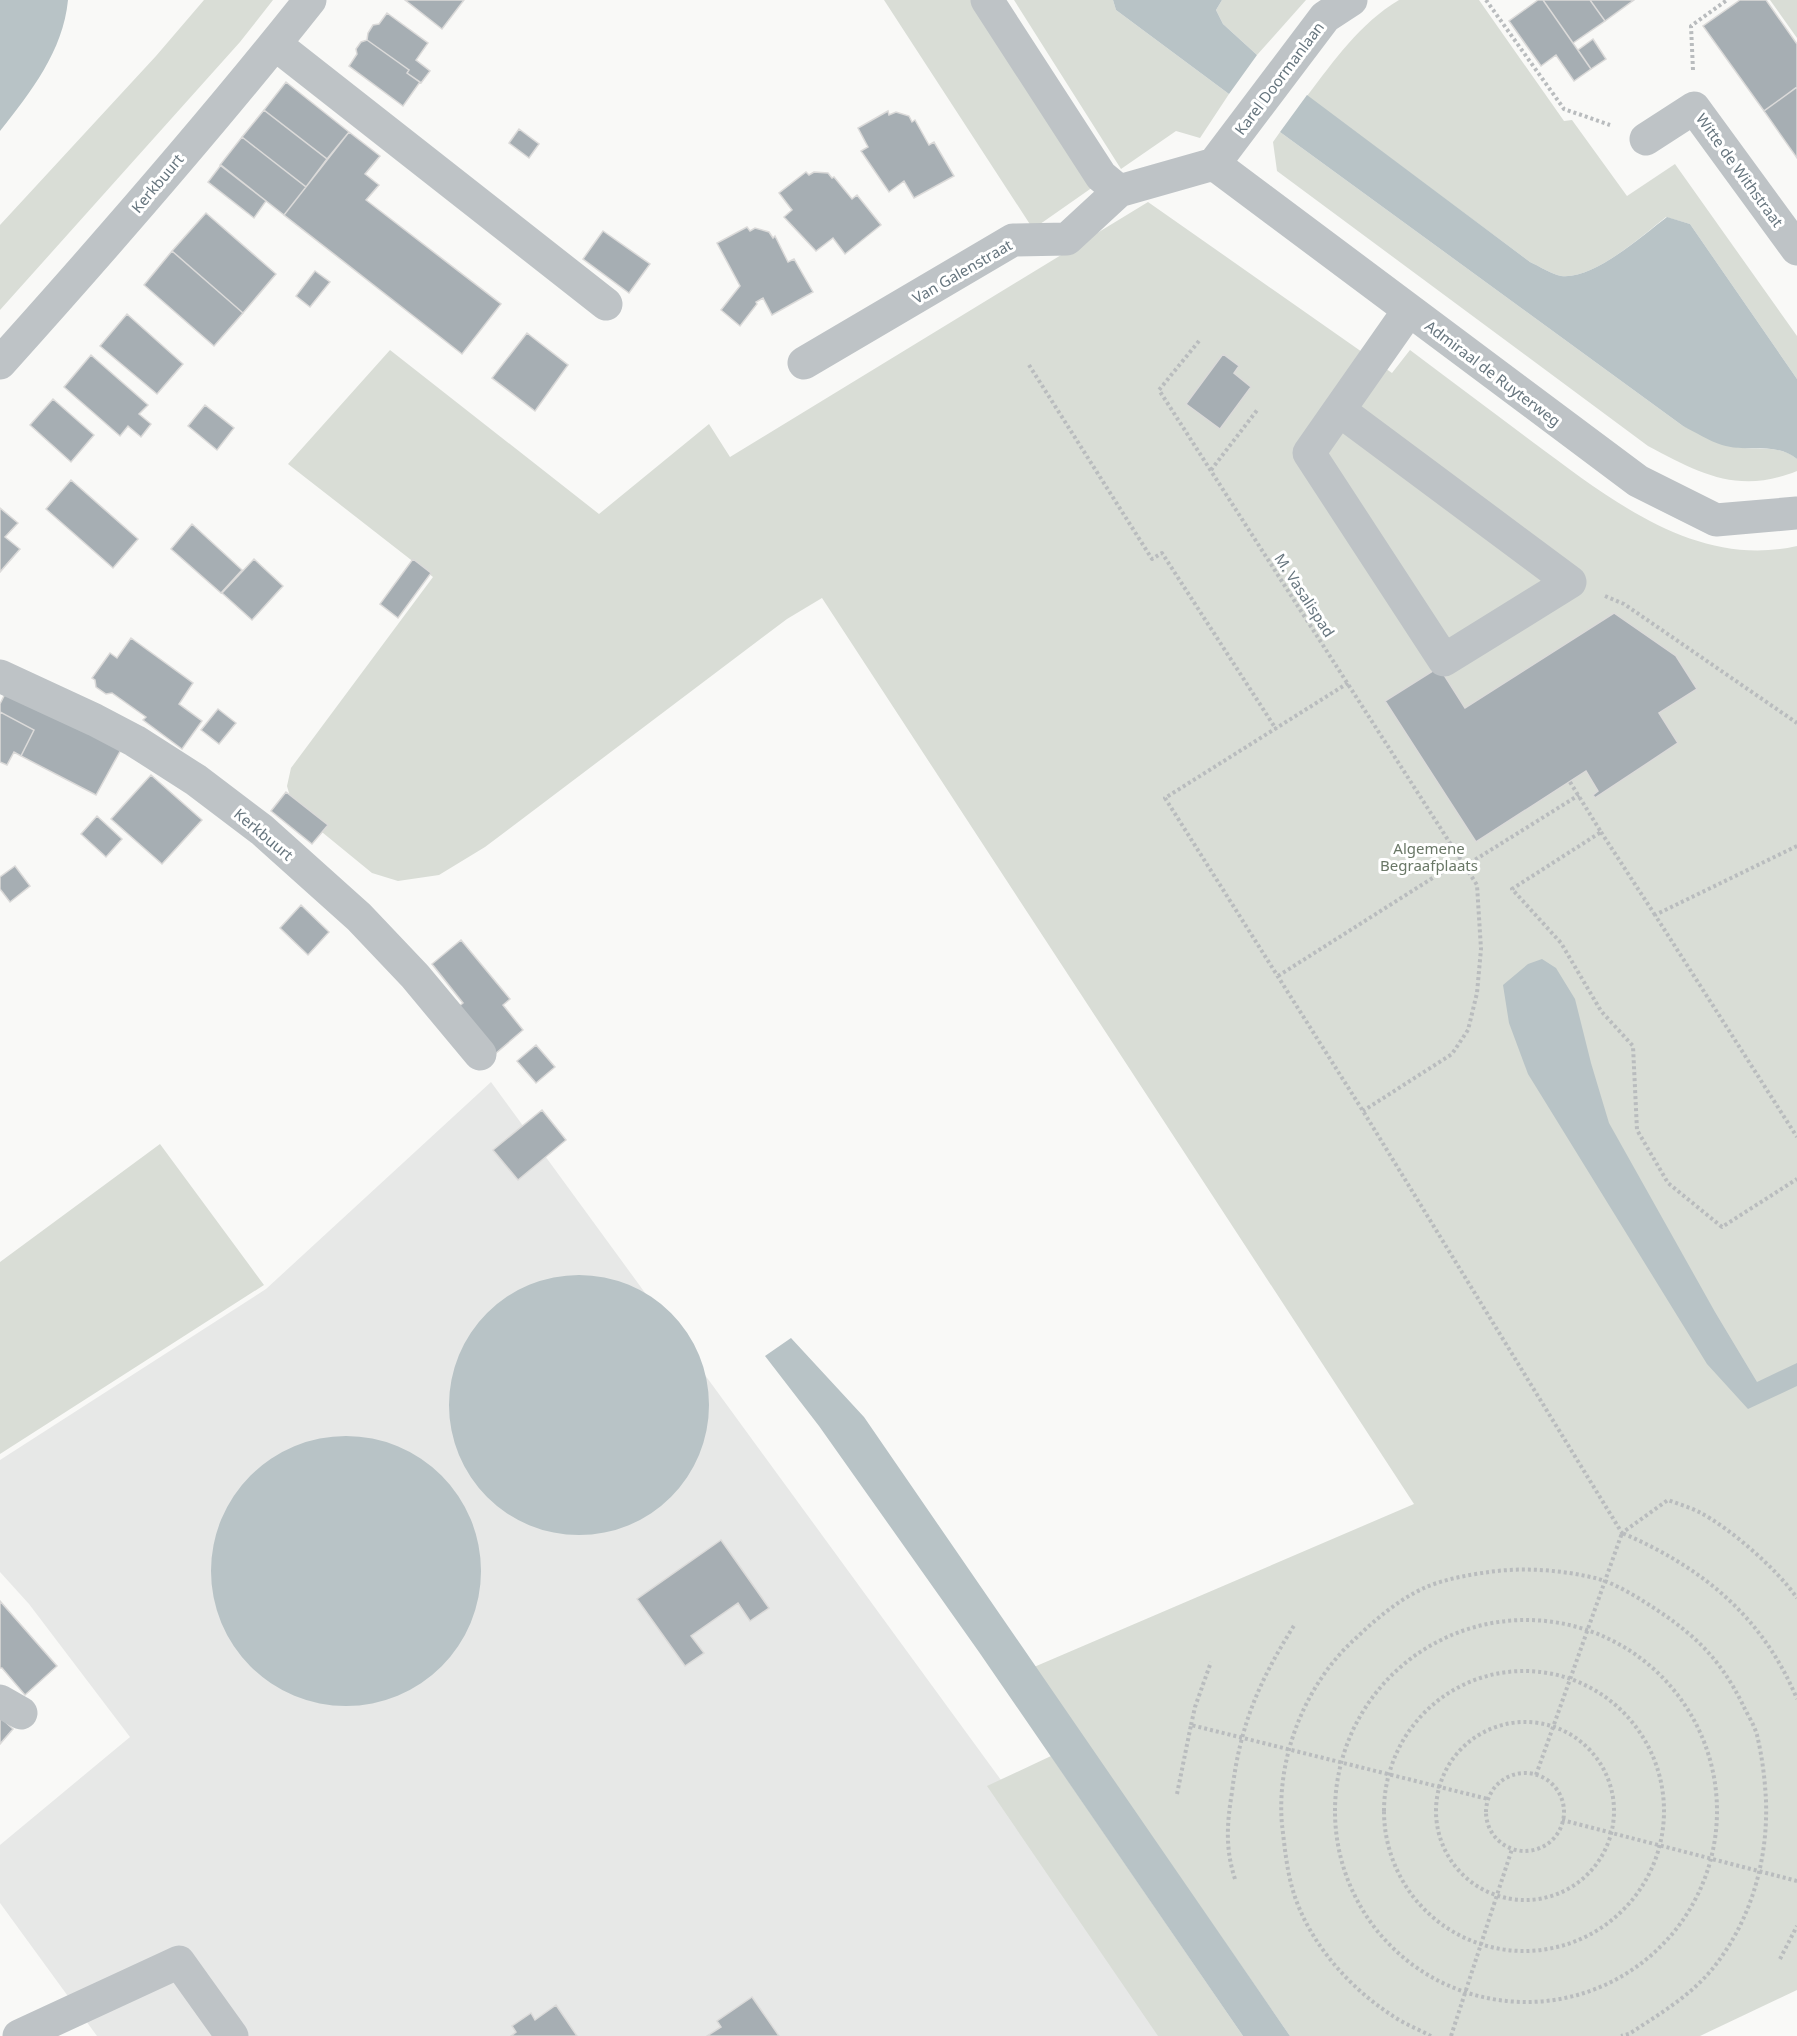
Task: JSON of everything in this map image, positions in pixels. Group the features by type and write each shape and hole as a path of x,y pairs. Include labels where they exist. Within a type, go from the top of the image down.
{"street":[{"name":"Kerkbuurt","path":"0,363 76,278 310,0"},
{"path":"987,0 1101,176 1119,191 1214,164"},
{"name":"Karel Doormanlaan","path":"1214,164 1325,17 1351,0"},
{"path":"275,44 606,304"},
{"name":"Witte de Withstraat","path":"1647,139 1694,108 1797,249"},
{"name":"Admiraal de Ruyterweg","path":"1214,164 1638,481 1716,520 1797,513"},
{"name":"Van Galenstraat","path":"804,363 1013,240 1067,239 1119,191"},
{"path":"1339,410 1570,582 1444,660 1309,453 1339,410 1409,310"},
{"name":"Kerkbuurt","path":"0,676 135,741 196,780 262,830 359,917 415,976 480,1054"},
{"path":"19,2036 179,1962 232,2036"}],"path":[{"path":"1486,0 1564,109 1647,139"},
{"path":"1694,108 1691,26 1727,0"},
{"name":"M. Vasalispad","path":"1199,341 1159,390 1477,885 1481,949 1477,993 1468,1030 1452,1054 1363,1111"},
{"path":"1029,365 1152,559 1162,553 1276,729"},
{"path":"1211,470 1258,409"},
{"path":"1570,582 1624,604 1797,723"},
{"path":"1348,683 1165,798 1363,1111 1622,1533 1678,1561 1731,1600 1774,1656 1797,1699"},
{"path":"1570,782 1797,1137"},
{"path":"1466,866 1579,795"},
{"path":"1601,831 1512,889 1561,943 1601,1011 1633,1046 1637,1130 1668,1183 1722,1227 1797,1179"},
{"path":"1655,915 1797,846"},
{"path":"1278,976 1461,860"},
{"path":"1536,1775 1622,1533 1668,1500 1699,1512 1729,1533 1763,1560 1797,1598"},
{"path":"1431,2036 1391,2016 1353,1985 1315,1938 1295,1898 1285,1849 1281,1807 1286,1766 1298,1719 1317,1685 1344,1649 1386,1610 1426,1587 1466,1575 1510,1569 1542,1570 1598,1578 1632,1594 1678,1623 1708,1651 1736,1691 1756,1732 1765,1785 1767,1830 1757,1886 1740,1924 1717,1964 1682,2000 1629,2034 1621,2036"},
{"path":"1514,1620 1566,1623 1616,1641 1652,1666 1682,1699 1703,1737 1715,1779 1717,1823 1711,1859 1692,1908 1665,1943 1632,1971 1593,1992 1550,2002 1505,2002 1465,1994 1416,1969 1377,1934 1350,1889 1335,1838 1335,1786 1341,1763 1350,1735 1377,1690 1415,1654 1462,1630 1514,1620"},
{"path":"1235,1879 1228,1858 1228,1830 1240,1738 1258,1690 1295,1624"},
{"path":"1177,1794 1195,1707 1211,1662"},
{"path":"1504,1671 1550,1672 1570,1679 1593,1687 1629,1716 1654,1755 1665,1801 1661,1846 1642,1889 1610,1923 1568,1945 1522,1953 1480,1945 1435,1921 1404,1886 1386,1843 1384,1796 1396,1751 1422,1713 1459,1685 1504,1671"},
{"path":"1528,1722 1552,1726 1581,1742 1600,1763 1612,1790 1614,1819 1606,1847 1591,1871 1568,1889 1541,1899 1511,1899 1482,1890 1458,1872 1443,1846 1435,1817 1438,1787 1451,1760 1472,1738 1499,1725 1528,1722"},
{"path":"1191,1725 1488,1799"},
{"path":"1517,1773 1536,1775 1554,1786 1561,1797 1564,1811 1562,1820 1555,1836 1547,1844 1523,1851 1512,1849 1492,1834 1487,1823 1488,1799 1494,1787 1504,1779 1517,1773"},
{"path":"1562,1820 1797,1881"},
{"path":"1452,2036 1512,1849"},
{"path":"1780,1959 1797,1926"}],"shaded area":[{"path":"0,0 68,0 60,36 44,70 0,131"},
{"path":"1113,0 1222,0 1216,10 1223,24 1257,55 1229,94 1116,10"},
{"path":"1307,95 1530,262 1557,275 1574,275 1602,264 1667,217 1690,224 1797,379 1797,459 1780,450 1722,445 1683,426 1280,132"},
{"path":"1542,959 1556,968 1575,999 1609,1123 1715,1312 1757,1382 1797,1363 1797,1386 1748,1409 1707,1364 1528,1074 1509,1023 1503,985 1528,964"},
{"path":"491,1082 1188,2036 97,2036 0,1903 0,1845 130,1737 29,1604 0,1572 0,1460 266,1289"},
{"path":"579,1275 604,1277 629,1285 651,1297 671,1313 687,1333 699,1355 707,1380 709,1405 707,1430 699,1455 687,1477 671,1497 651,1513 629,1525 604,1533 579,1535 554,1533 529,1525 507,1513 487,1497 471,1477 459,1455 451,1430 449,1405 451,1380 459,1355 471,1333 487,1313 507,1297 529,1285 554,1277"},
{"path":"791,1338 864,1417 1290,2036 1243,2036 979,1652 819,1426 765,1356"},
{"path":"346,1436 372,1438 398,1446 421,1459 442,1475 458,1496 471,1519 479,1545 481,1571 479,1597 471,1623 458,1646 442,1667 421,1683 398,1696 372,1704 346,1706 320,1704 294,1696 271,1683 250,1667 234,1646 221,1623 213,1597 211,1571 213,1545 221,1519 234,1496 250,1475 271,1459 294,1446 320,1438"}],"green space":[{"path":"204,0 273,0 240,42 0,310 0,225 156,56"},
{"path":"884,0 977,0 1093,187 1033,229"},
{"path":"1014,0 1113,0 1116,10 1229,94 1200,138 1176,131 1121,169"},
{"path":"1222,0 1306,0 1257,55 1223,24 1216,10"},
{"path":"1399,0 1479,0 1564,121 1572,120 1627,196 1675,164 1797,336 1797,379 1690,224 1666,217 1631,245 1602,264 1574,275 1557,275 1530,262 1307,96 1360,31"},
{"path":"1770,0 1797,0 1797,38"},
{"path":"1280,132 1683,426 1736,447 1784,452 1797,459 1797,471 1776,478 1737,481 1720,478 1684,465 1648,446 1277,171 1273,142"},
{"name":"Algemene Begraafplaats","path":"1148,202 1392,373 1410,350 1593,486 1656,524 1689,538 1724,547 1760,550 1797,546 1797,1990 1700,2036 1290,2036 1034,1667 1414,1504 822,598 787,619 485,847 439,875 398,881 372,873 317,828 291,800 287,786 291,768 433,577 288,464 390,350 599,514 709,424 730,457"},
{"path":"160,1144 264,1285 0,1454 0,1262"},
{"path":"1051,1756 1243,2036 1158,2036 987,1786"}],"building":[{"path":"405,0 464,0 442,29"},
{"path":"1538,0 1543,0 1591,69 1574,81 1556,55 1541,66 1509,21"},
{"path":"1543,0 1590,0 1605,21 1573,43"},
{"path":"1590,0 1634,0 1605,21"},
{"path":"1740,0 1766,0 1797,44 1797,87 1764,111 1703,26"},
{"path":"387,13 428,43 416,60 430,71 421,83 407,73 409,70 367,40 373,25 379,24"},
{"path":"1593,39 1606,59 1591,69 1578,50"},
{"path":"367,40 409,70 407,73 420,82 403,106 349,66 357,54 356,49 361,42"},
{"path":"286,82 349,132 327,159 264,110"},
{"path":"1797,87 1797,158 1764,111"},
{"path":"264,110 327,159 306,187 242,137"},
{"path":"888,111 889,115 896,112 909,116 912,122 915,120 929,145 934,142 954,176 914,198 904,181 889,192 861,151 868,147 858,128"},
{"path":"519,129 539,144 529,158 509,143"},
{"path":"349,132 380,156 365,174 379,185 366,200 501,304 462,354 284,215"},
{"path":"242,137 306,187 284,215 220,165"},
{"path":"221,165 266,201 254,218 208,182"},
{"path":"806,172 809,175 814,172 828,173 832,178 834,177 852,199 857,195 881,225 845,254 833,238 816,251 784,217 792,210 779,193"},
{"path":"206,213 276,274 243,313 172,251"},
{"path":"747,227 750,231 755,228 769,232 773,238 775,236 788,262 794,259 813,292 772,315 763,298 756,302 757,304 740,326 721,310 740,286 717,243"},
{"path":"603,231 650,264 629,293 583,259"},
{"path":"172,251 243,313 214,346 144,285"},
{"path":"315,271 330,282 310,307 296,296"},
{"path":"127,314 183,364 157,394 100,346"},
{"path":"527,333 568,365 535,411 492,378"},
{"path":"1223,354 1239,366 1234,373 1251,387 1220,429 1186,404"},
{"path":"91,355 148,405 139,414 151,424 141,437 128,426 120,436 64,387"},
{"path":"53,399 94,435 71,462 30,425"},
{"path":"205,405 234,428 217,450 188,426"},
{"path":"71,480 138,539 113,568 46,509"},
{"path":"0,508 18,523 5,537 20,549 0,572"},
{"path":"192,524 242,570 221,593 171,549"},
{"path":"254,559 283,586 252,620 222,593"},
{"path":"413,559 431,573 398,618 380,604"},
{"path":"1614,613 1676,656 1697,689 1659,713 1678,743 1595,798 1593,795 1598,791 1586,771 1476,842 1385,701 1439,667 1465,708"},
{"path":"131,638 193,683 179,704 202,721 182,749 143,720 146,717 112,693 106,694 96,687 95,680 92,678 110,653 117,658"},
{"path":"9,686 123,746 96,795 21,756 34,730 0,712 0,704"},
{"path":"218,709 236,723 219,744 201,730"},
{"path":"0,712 34,730 21,756 14,752 7,765 0,762"},
{"path":"151,775 202,820 162,864 111,819"},
{"path":"286,792 328,825 312,844 271,811"},
{"path":"97,816 122,839 106,857 81,834"},
{"path":"15,866 30,886 10,902 0,889 0,877"},
{"path":"301,905 329,932 308,955 280,928"},
{"path":"461,940 510,999 503,1005 523,1030 495,1054 457,1008 463,1003 432,964"},
{"path":"536,1045 555,1067 536,1083 517,1061"},
{"path":"542,1110 566,1140 518,1180 493,1150"},
{"path":"721,1540 769,1608 750,1621 738,1603 691,1636 704,1653 685,1666 637,1599"},
{"path":"0,1601 57,1666 25,1695 0,1668"},
{"path":"0,1717 13,1729 0,1744"},
{"path":"752,1997 779,2036 707,2036 721,2027 717,2021"},
{"path":"556,2005 577,2036 511,2036 516,2032 512,2026 531,2013 535,2020"}]}
